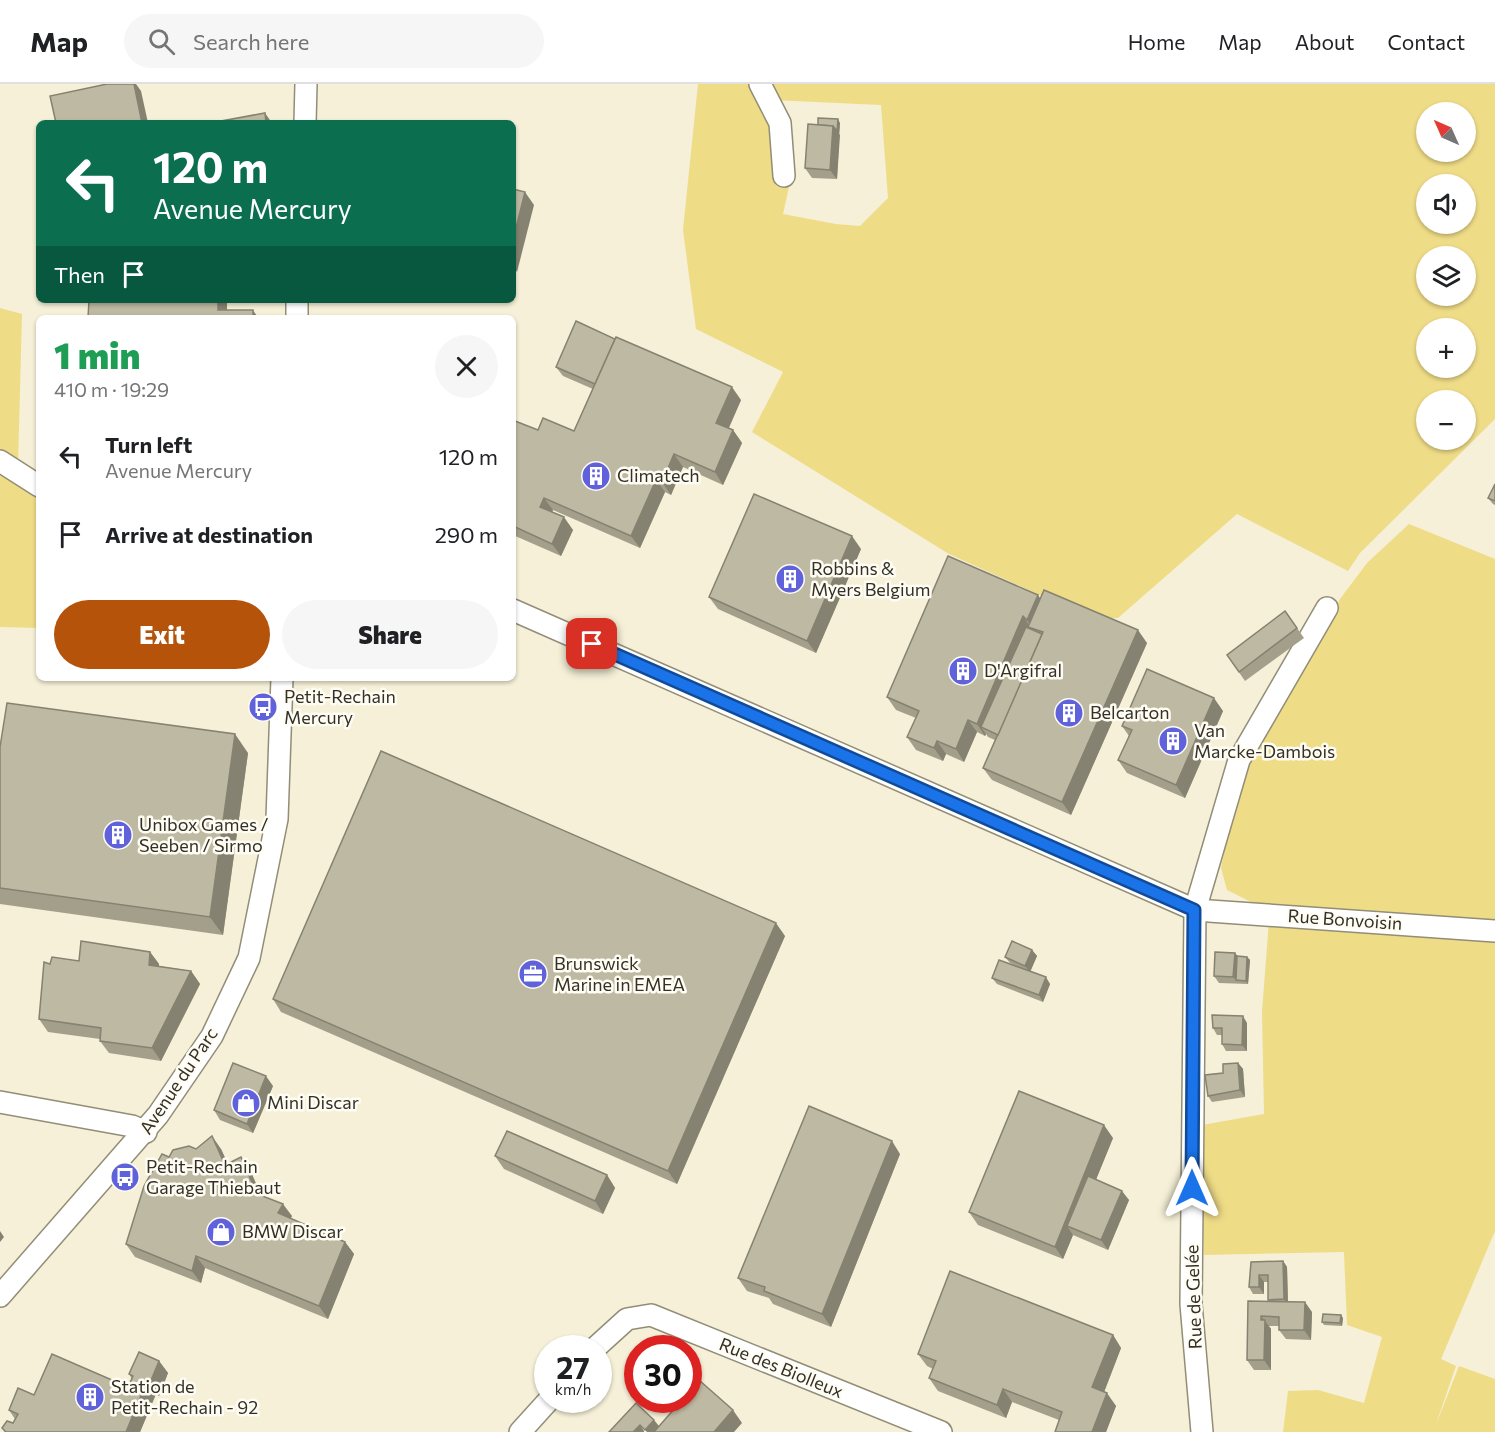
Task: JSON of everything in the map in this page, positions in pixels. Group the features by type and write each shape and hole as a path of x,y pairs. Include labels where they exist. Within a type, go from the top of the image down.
{"street":[{"path":"305,120 306,84"},
{"path":"760,84 780,123 784,176"},
{"path":"0,461 36,484"},
{"name":"Rue de Gelée","path":"1202,1432 1191,1304 1194,910 1239,760 1328,608"},
{"name":"Rue Bonvoisin","path":"516,611 1194,910 1495,931"},
{"name":"Avenue du Parc","path":"0,1296 146,1132 212,1036 249,958 277,819 282,681"},
{"path":"0,1102 132,1126 146,1132"},
{"name":"Rue des Biolleux","path":"609,1335 627,1319 651,1315 942,1432"},
{"path":"520,1432 537,1413"}],"shaded area":[{"path":"698,84 756,84 780,141 775,185 789,187 783,214 860,226 888,198 881,105 772,100 765,84 1495,84 1495,419 1476,438 1476,390 1416,390 1416,450 1464,450 1360,553 1348,571 1237,514 1118,618 1093,619 949,554 752,432 783,372 696,329 683,230"},
{"path":"0,308 22,314 18,466 0,453"},
{"path":"0,459 36,484 36,628 0,627"},
{"path":"1409,524 1495,559 1495,923 1257,905 1227,890 1221,868 1234,803 1254,752 1340,599 1367,563"},
{"path":"1269,921 1495,935 1495,1231 1441,1359 1456,1366 1435,1427 1459,1366 1495,1379 1495,1432 1283,1432 1288,1391 1318,1390 1364,1403 1382,1337 1347,1325 1344,1252 1204,1255 1202,1125 1264,1114 1262,1011"}],"building":[{"path":"107,84 134,84 141,120 55,120 50,96"},
{"path":"265,113 266,120 226,120"},
{"path":"818,118 838,119 837,131 833,126 818,125"},
{"path":"808,124 833,126 830,170 805,168"},
{"path":"516,190 525,192 516,228"},
{"path":"89,303 218,303 218,310 253,310 253,315 88,315"},
{"path":"576,321 615,339 595,384 556,367"},
{"name":"Climatech","path":"616,337 732,387 716,423 733,430 715,472 674,454 662,482 656,480 631,536 544,498 540,507 564,517 552,544 516,527 516,421 538,430 543,418 574,431"},
{"path":"1495,484 1495,501 1488,498"},
{"name":"Robbins & Myers Belgium","path":"754,494 852,536 807,641 709,597"},
{"name":"D'Argifral","path":"948,556 1038,595 1027,620 1023,616 977,724 968,720 956,749 937,741 934,748 907,737 919,711 887,697"},
{"name":"Belcarton","path":"1044,590 1138,630 1062,802 983,768 1043,632 1028,627"},
{"path":"1285,611 1297,628 1239,672 1227,655"},
{"path":"1026,627 1042,634 998,735 981,727"},
{"name":"Van Marcke-Dambois","path":"1147,669 1214,698 1176,785 1118,760 1132,730 1122,726"},
{"name":"Unibox Games / Seeben / Sirmo","path":"7,703 235,734 210,917 0,888 0,747"},
{"name":"Brunswick Marine in EMEA","path":"381,751 776,923 668,1171 273,999"},
{"path":"81,941 150,952 149,965 191,971 152,1048 100,1041 101,1028 39,1019 44,962 50,964 52,957 79,961"},
{"path":"1012,941 1032,950 1025,966 1005,957"},
{"path":"1215,952 1235,953 1233,977 1214,976"},
{"path":"1237,956 1247,957 1246,981 1236,980"},
{"path":"999,960 1046,977 1039,995 992,978"},
{"path":"1212,1015 1243,1016 1242,1045 1222,1044 1222,1028 1213,1028"},
{"name":"Mini Discar","path":"233,1063 266,1076 247,1124 214,1110"},
{"path":"1238,1063 1240,1090 1208,1096 1205,1075 1223,1073 1223,1064"},
{"path":"1019,1091 1104,1125 1055,1247 969,1212"},
{"path":"809,1106 892,1141 822,1314 764,1291 765,1287 738,1278"},
{"path":"507,1131 607,1175 595,1201 495,1156"},
{"name":"BMW Discar","path":"212,1136 225,1165 241,1157 257,1194 283,1204 278,1213 345,1242 319,1306 196,1256 192,1271 126,1244 144,1186 162,1154 169,1157 173,1150 189,1146 196,1149"},
{"path":"1088,1176 1122,1191 1101,1240 1067,1226"},
{"path":"1283,1261 1284,1299 1268,1300 1268,1275 1259,1275 1259,1287 1249,1287 1251,1262"},
{"path":"950,1271 1113,1335 1092,1387 1107,1393 1092,1432 1055,1432 1062,1412 1003,1389 997,1405 929,1378 936,1361 918,1354"},
{"path":"1248,1301 1305,1302 1304,1330 1279,1330 1279,1317 1261,1316 1261,1320 1265,1320 1264,1360 1247,1360"},
{"path":"1323,1314 1341,1315 1340,1323 1322,1322"},
{"name":"Station de Petit-Rechain - 92","path":"139,1352 159,1361 150,1383 147,1381 126,1432 6,1432 2,1428 7,1421 13,1423 18,1414 9,1410 18,1388 34,1395 52,1354 128,1387 133,1376 129,1374"},
{"path":"702,1383 733,1410 714,1432 654,1432 671,1413 702,1413"},
{"path":"627,1413 647,1413 654,1420 645,1430 640,1425 633,1432 609,1432"}],"place":[{"name":"Climatech","path":"596,476"},
{"name":"Robbins & Myers Belgium","path":"790,579"},
{"name":"D'Argifral","path":"963,671"},
{"name":"Petit-Rechain Mercury","path":"263,707"},
{"name":"Belcarton","path":"1069,713"},
{"name":"Van Marcke-Dambois","path":"1173,741"},
{"name":"Unibox Games / Seeben / Sirmo","path":"118,835"},
{"name":"Brunswick Marine in EMEA","path":"533,974"},
{"name":"Mini Discar","path":"246,1103"},
{"name":"Petit-Rechain Garage Thiebaut","path":"125,1177"},
{"name":"BMW Discar","path":"221,1232"},
{"name":"Station de Petit-Rechain - 92","path":"90,1397"}],"route":[{"path":"592,644 1194,910 1192,1188"}]}
